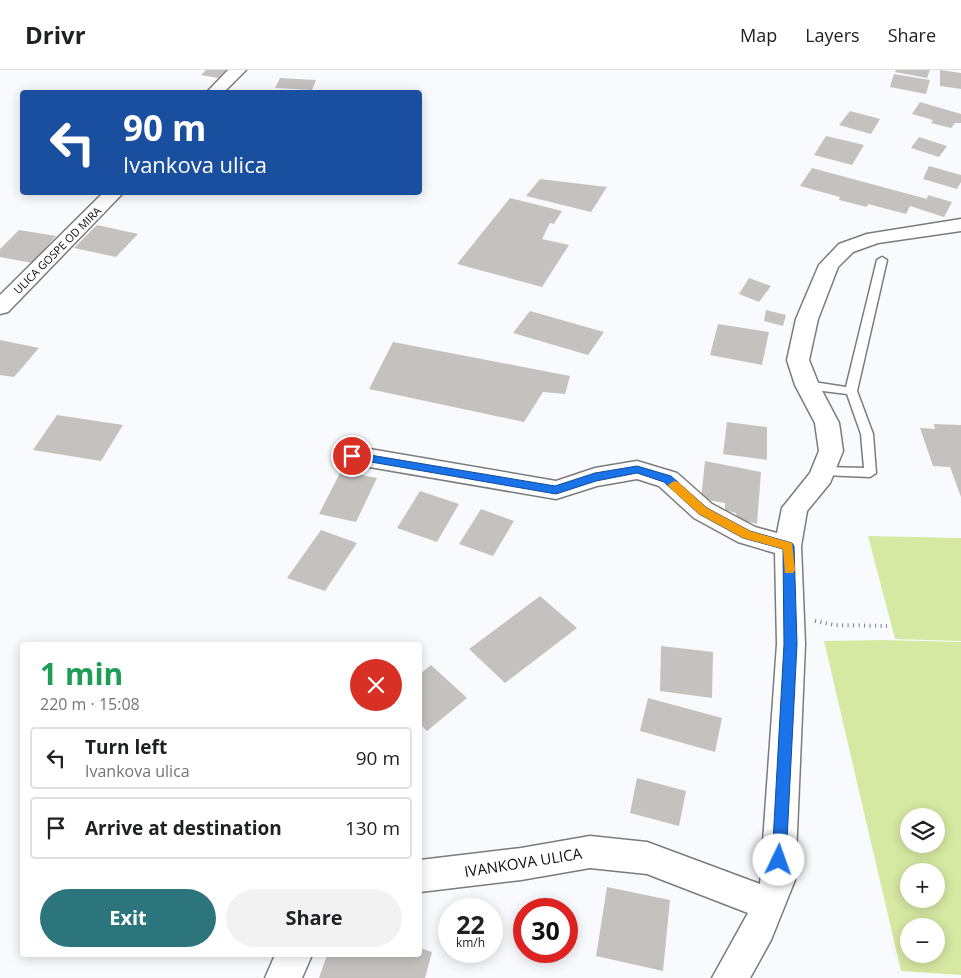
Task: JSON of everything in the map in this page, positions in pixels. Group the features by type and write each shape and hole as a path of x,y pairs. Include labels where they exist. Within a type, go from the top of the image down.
{"street":[{"path":"217,90 238,70"},
{"name":"ULICA GOSPE OD MIRA","path":"0,308 112,195"},
{"path":"730,978 759,928 778,880 790,644 788,546 795,508 821,477 831,451 827,423 807,384 798,360 807,319 830,265 846,248 874,238 961,225"},
{"path":"352,456 556,490 595,477 637,470 668,479 703,511 747,535 788,546"},
{"name":"IVANKOVA ULICA","path":"422,876 521,864 590,852 647,858 768,904"},
{"path":"283,978 293,957"}],"lane":[{"path":"823,471 870,473 867,434 851,391 882,260"},
{"path":"807,384 851,391"}],"path":[{"path":"790,617 835,625 887,626"}],"green space":[{"path":"868,536 961,538 961,641 895,639"},
{"path":"824,641 961,642 961,975 901,971"}],"building":[{"path":"206,70 226,70 218,78 201,75"},
{"path":"896,70 930,70 927,78 895,72"},
{"path":"940,70 961,73 961,89 940,86"},
{"path":"894,74 930,80 926,94 890,87"},
{"path":"280,78 316,80 312,90 275,88"},
{"path":"920,102 961,114 961,123 955,123 951,128 931,123 933,120 912,114"},
{"path":"850,111 880,119 871,134 839,125"},
{"path":"826,136 864,145 852,165 814,155"},
{"path":"919,137 947,146 939,157 911,148"},
{"path":"929,166 961,175 961,182 957,189 923,179"},
{"path":"812,168 927,199 928,195 952,202 944,217 910,206 906,214 868,204 867,207 839,200 840,197 800,186"},
{"path":"540,179 607,187 591,212 526,196"},
{"path":"510,198 562,211 554,224 550,223 542,239 569,245 542,287 457,264"},
{"path":"97,225 138,234 116,257 74,248"},
{"path":"19,230 56,236 32,263 0,257 0,249"},
{"path":"749,278 771,286 759,302 739,294"},
{"path":"766,310 786,315 783,326 764,321"},
{"path":"530,311 604,332 588,355 513,333"},
{"path":"718,324 769,332 762,365 710,355"},
{"path":"0,340 39,348 14,377 0,375"},
{"path":"393,342 570,376 565,394 543,392 524,422 369,389"},
{"path":"57,415 123,425 101,461 33,450"},
{"path":"727,422 767,427 767,460 723,454"},
{"path":"934,424 961,425 961,497 950,467 933,466 920,428 935,429"},
{"path":"705,461 761,472 757,524 737,519 736,513 725,510 725,503 701,499"},
{"path":"341,471 377,478 356,522 319,514"},
{"path":"420,491 459,504 437,542 397,528"},
{"path":"481,509 514,521 493,556 459,544"},
{"path":"321,530 357,543 325,591 287,578"},
{"path":"540,596 577,628 505,683 469,649"},
{"path":"661,646 713,652 712,698 660,691"},
{"path":"431,665 467,698 427,731 422,726 422,672"},
{"path":"648,698 722,718 715,752 640,731"},
{"path":"637,778 686,791 679,826 630,813"},
{"path":"607,887 670,900 663,971 596,956"},
{"path":"422,949 432,952 425,978 319,978 326,957 422,957"}],"slow traffic":[{"path":"674,485 703,511 747,535 788,546 789,570"}],"route":[{"path":"352,456 556,490 595,477 637,470 668,479 703,511 747,535 788,546 790,644 779,860"}]}
